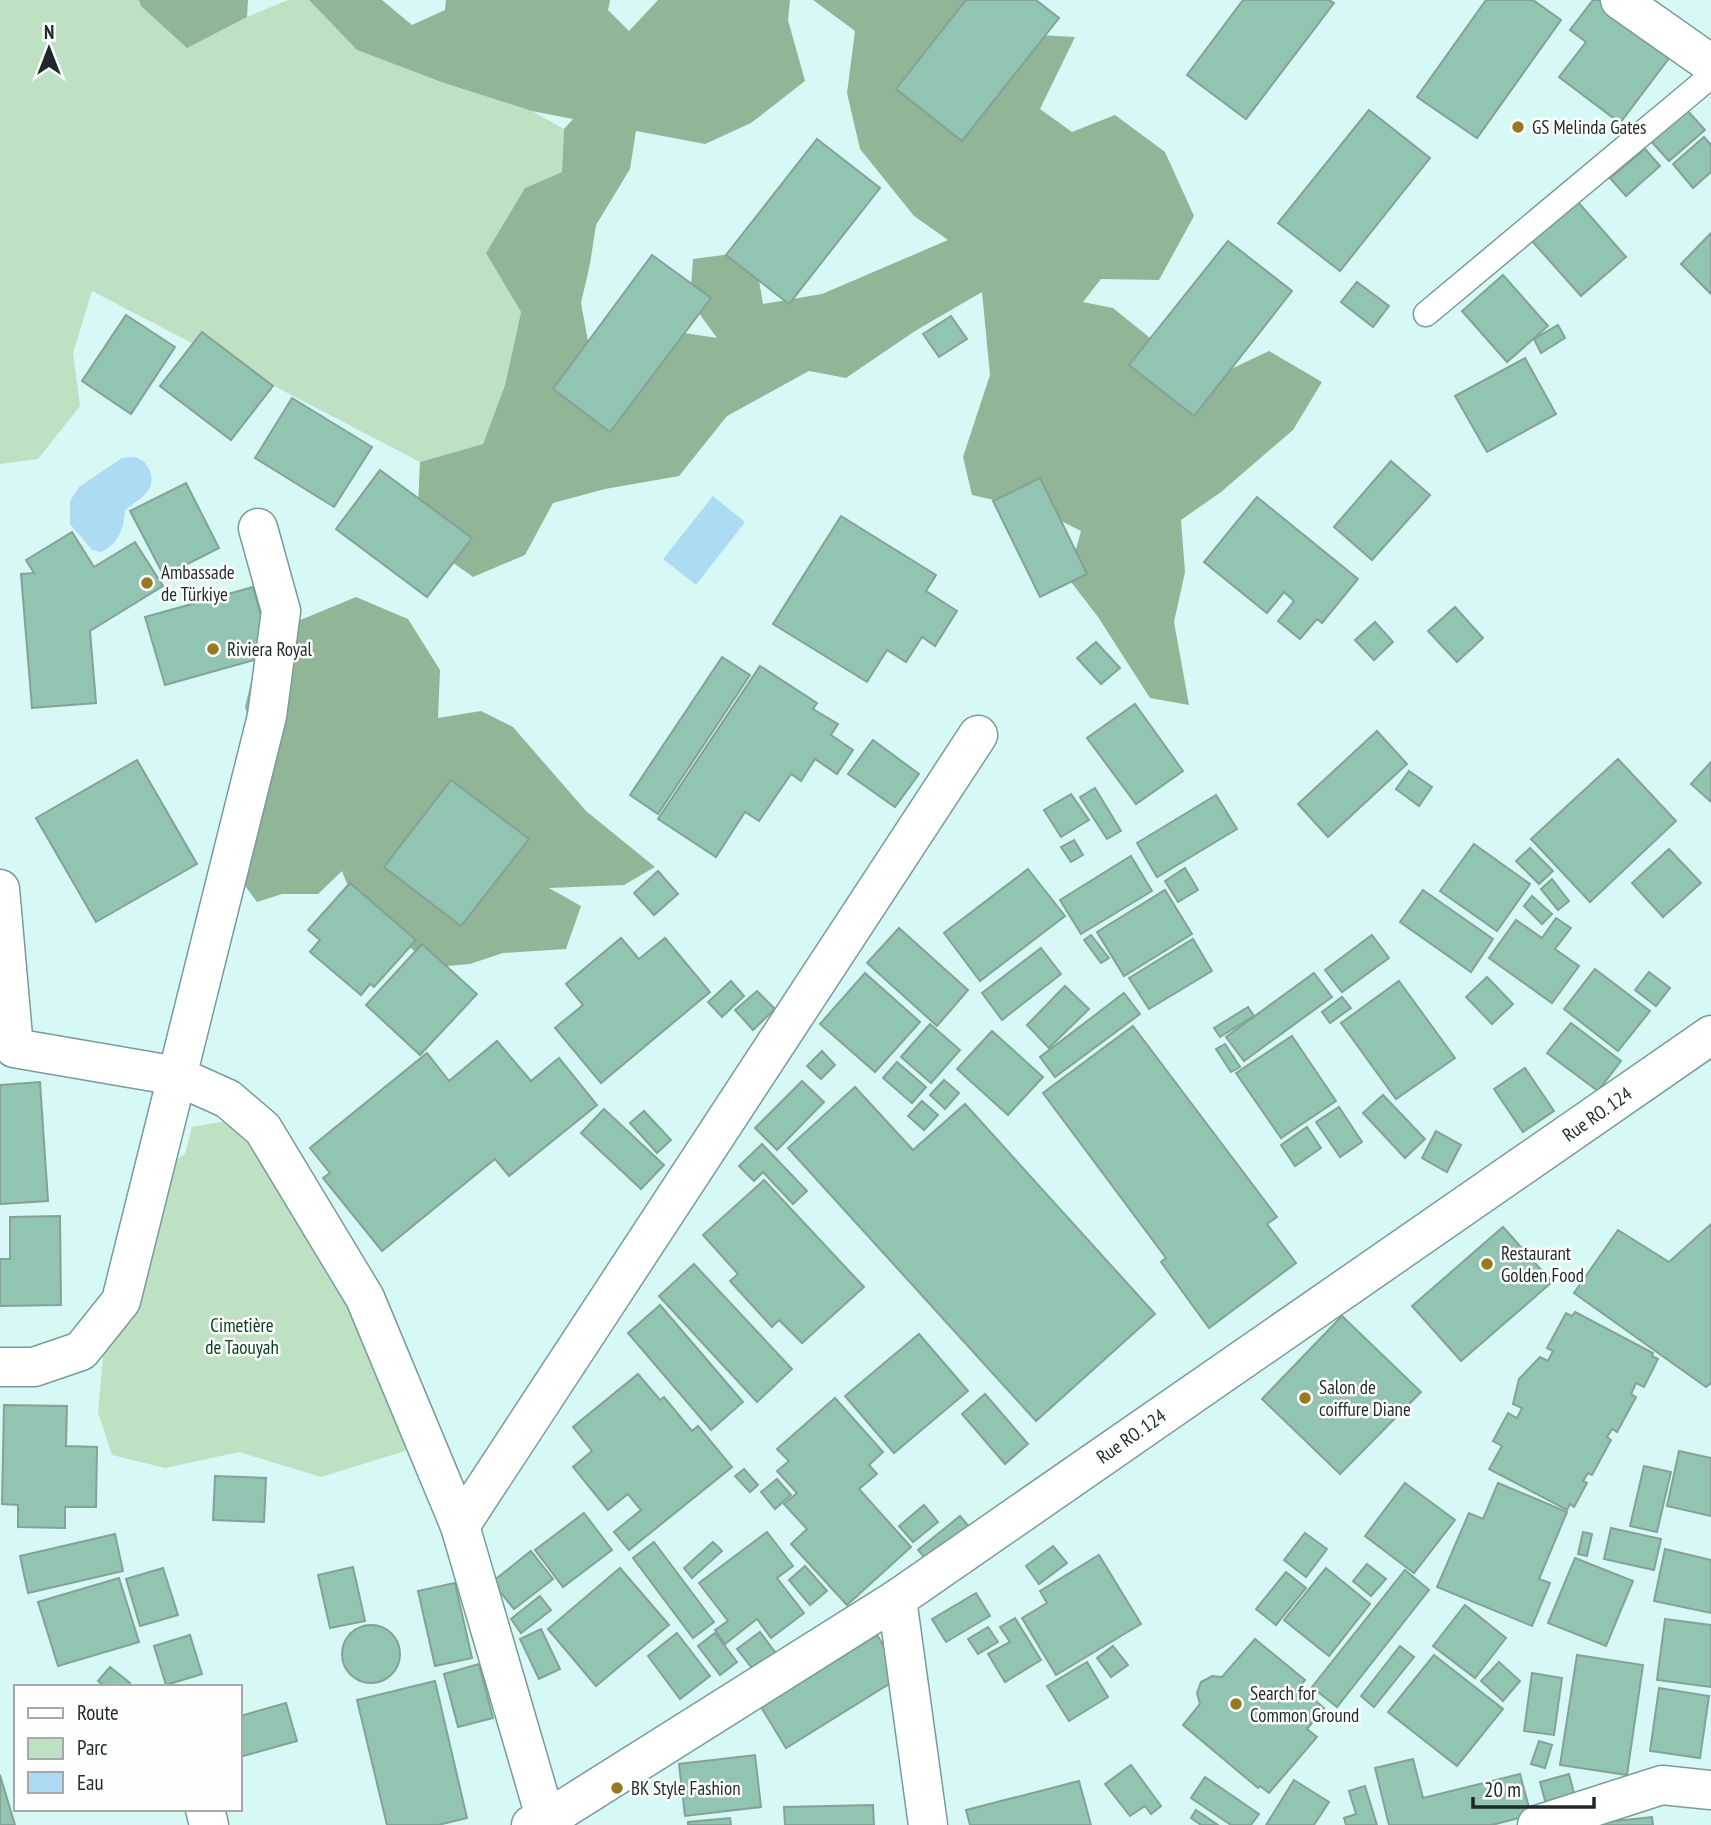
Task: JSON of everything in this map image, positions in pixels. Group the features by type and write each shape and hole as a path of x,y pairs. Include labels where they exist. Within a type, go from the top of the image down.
{"street":[{"path":"1620,0 1711,64"},
{"path":"0,1367 34,1367 81,1351 121,1301 267,716 281,611 258,528"},
{"path":"460,1526 978,735"},
{"path":"0,889 7,1047 177,1076 228,1099 263,1129 365,1298 460,1526 540,1824"},
{"name":"Rue RO. 124","path":"540,1824 897,1599 1711,1035"},
{"path":"897,1599 928,1825"},
{"path":"1537,1825 1662,1785 1711,1790"}],"lane":[{"path":"1426,314 1711,76"}],"green space":[{"path":"0,0 139,0 141,6 247,17 288,0 309,0 357,50 444,83 532,111 564,129 562,172 525,188 486,253 521,312 505,385 483,444 420,462 92,291 73,353 80,406 38,459 0,464"},
{"path":"139,0 248,0 247,17 187,48 141,6"},
{"path":"309,0 382,0 412,25 445,10 446,0 610,0 608,10 629,31 658,0 790,0 788,20 805,81 751,123 705,144 636,131 630,169 596,225 581,303 592,363 652,328 717,338 690,301 693,259 754,251 763,304 822,294 948,240 914,216 860,149 847,93 855,31 813,0 968,0 1000,33 1075,37 1040,109 1072,132 1115,115 1165,152 1194,216 1159,280 1101,279 1083,302 1113,308 1165,350 1187,390 1269,351 1322,382 1293,430 1221,492 1181,520 1185,572 1174,622 1189,705 1150,698 1098,617 1068,578 1081,531 1041,511 972,495 963,457 990,375 982,292 915,331 846,378 809,371 727,416 679,476 605,489 553,503 525,555 473,577 421,540 417,525 420,462 483,444 505,385 521,312 486,253 525,188 562,172 564,129 573,119 532,111 444,83 357,50"},
{"path":"356,597 408,619 440,670 438,718 481,711 513,727 586,811 655,867 624,885 549,888 581,906 566,949 503,953 470,964 436,967 356,907 342,871 318,894 282,894 257,902 227,861 253,735 245,707 254,670 298,621"},
{"name":"Cimetière de Taouyah","path":"231,1120 262,1155 359,1307 418,1447 321,1477 239,1452 165,1468 112,1455 98,1412 104,1347 163,1168 185,1154 192,1127"}],"water":[{"path":"134,457 144,462 150,471 152,478 149,489 125,510 122,529 113,544 102,552 92,550 70,524 70,501 79,487 122,458"},
{"path":"713,496 745,522 696,585 663,559"}],"building":[{"path":"966,0 1036,0 1059,18 962,141 896,89"},
{"path":"1243,0 1329,0 1334,3 1246,119 1187,75"},
{"path":"1486,0 1533,0 1561,20 1477,138 1417,97"},
{"path":"1593,0 1601,0 1670,57 1620,123 1559,77 1586,42 1570,30"},
{"path":"1686,109 1705,130 1669,161 1650,140"},
{"path":"1369,110 1430,158 1340,271 1278,223"},
{"path":"1704,137 1711,145 1711,172 1693,188 1673,164"},
{"path":"817,139 880,188 789,304 726,255"},
{"path":"1645,149 1660,166 1626,196 1610,178"},
{"path":"1578,202 1626,257 1581,296 1532,241"},
{"path":"1711,233 1711,294 1681,264"},
{"path":"1228,241 1292,291 1194,416 1129,365"},
{"path":"652,255 711,298 610,432 553,389"},
{"path":"1503,275 1548,326 1507,362 1462,311"},
{"path":"1357,282 1389,306 1373,327 1341,302"},
{"path":"126,315 175,347 131,414 82,381"},
{"path":"951,316 967,339 939,357 923,334"},
{"path":"1558,325 1565,338 1541,353 1534,339"},
{"path":"202,332 273,386 231,440 160,386"},
{"path":"1525,358 1556,414 1487,452 1455,396"},
{"path":"292,398 372,447 334,507 255,458"},
{"path":"1391,461 1430,495 1372,560 1334,527"},
{"path":"380,470 472,538 427,597 336,529"},
{"path":"1040,478 1087,574 1040,597 993,501"},
{"path":"186,483 219,548 164,576 130,511"},
{"path":"1257,497 1358,579 1322,623 1317,619 1300,639 1278,621 1294,601 1284,592 1267,613 1204,562"},
{"path":"841,516 936,575 926,591 957,611 935,646 922,637 906,662 887,650 867,682 773,624"},
{"path":"72,532 94,567 135,542 163,586 90,631 96,703 32,708 21,574 34,573 26,560"},
{"path":"253,587 272,655 165,685 145,617"},
{"path":"1455,607 1483,638 1457,662 1428,631"},
{"path":"1375,622 1393,642 1374,660 1355,640"},
{"path":"1096,642 1120,668 1101,684 1077,658"},
{"path":"722,657 750,675 658,814 630,795"},
{"path":"760,666 817,703 813,709 838,724 831,735 853,750 837,774 815,759 801,781 791,774 759,821 745,812 716,857 658,819"},
{"path":"1135,704 1183,771 1136,804 1087,738"},
{"path":"1377,731 1407,764 1328,837 1298,804"},
{"path":"873,740 919,774 895,807 848,774"},
{"path":"1618,759 1676,821 1590,902 1531,839"},
{"path":"137,760 197,864 96,922 36,818"},
{"path":"1711,762 1711,802 1691,784"},
{"path":"1409,771 1432,787 1419,806 1396,789"},
{"path":"451,780 529,839 461,926 384,867"},
{"path":"1095,788 1121,831 1107,839 1080,797"},
{"path":"1071,794 1089,820 1061,837 1044,810"},
{"path":"1216,795 1237,829 1157,877 1137,843"},
{"path":"1074,840 1083,855 1071,862 1061,847"},
{"path":"1474,844 1530,884 1497,931 1440,891"},
{"path":"1530,848 1553,871 1539,884 1516,861"},
{"path":"1669,849 1701,883 1663,917 1632,883"},
{"path":"1131,856 1152,891 1081,934 1060,900"},
{"path":"1185,868 1198,890 1178,902 1165,881"},
{"path":"1028,869 1065,916 980,981 944,933"},
{"path":"658,871 678,894 654,915 634,893"},
{"path":"1552,879 1569,901 1558,910 1541,889"},
{"path":"350,883 416,940 374,987 370,984 361,995 310,952 320,940 308,930"},
{"path":"1165,890 1192,934 1124,976 1097,932"},
{"path":"1423,890 1493,939 1471,972 1400,922"},
{"path":"1532,896 1552,914 1542,924 1524,906"},
{"path":"1556,918 1571,928 1555,949 1579,966 1552,1003 1489,958 1516,920 1542,938"},
{"path":"899,928 968,990 937,1026 867,963"},
{"path":"1091,935 1109,958 1101,963 1084,940"},
{"path":"1372,935 1389,958 1342,992 1325,970"},
{"path":"621,938 639,959 665,938 710,992 601,1083 555,1028 583,1005 566,984"},
{"path":"1193,939 1212,971 1149,1009 1129,978"},
{"path":"422,944 477,994 420,1055 366,1005"},
{"path":"1041,948 1061,974 1002,1020 982,993"},
{"path":"1595,969 1650,1011 1618,1051 1564,1009"},
{"path":"1649,972 1670,988 1656,1006 1635,990"},
{"path":"865,973 920,1022 875,1072 820,1024"},
{"path":"1314,973 1332,997 1244,1061 1226,1037"},
{"path":"1487,977 1513,1004 1492,1024 1466,997"},
{"path":"731,981 744,996 722,1017 708,1002"},
{"path":"1399,981 1455,1058 1396,1099 1341,1023"},
{"path":"1065,986 1089,1009 1049,1048 1027,1025"},
{"path":"757,991 775,1009 753,1030 735,1010"},
{"path":"1124,993 1140,1014 1055,1077 1040,1057"},
{"path":"1342,997 1351,1008 1330,1023 1322,1012"},
{"path":"1248,1007 1254,1016 1220,1037 1214,1028"},
{"path":"1571,1023 1621,1061 1598,1091 1547,1053"},
{"path":"930,1024 960,1050 931,1083 901,1057"},
{"path":"1133,1026 1277,1217 1267,1224 1296,1263 1209,1328 1161,1262 1166,1258 1043,1093"},
{"path":"992,1031 1043,1077 1008,1115 957,1069"},
{"path":"1292,1036 1336,1101 1281,1138 1236,1073"},
{"path":"497,1041 531,1081 559,1058 597,1105 509,1176 495,1159 382,1251 323,1178 330,1173 310,1148 427,1053 449,1081"},
{"path":"1225,1044 1240,1067 1231,1072 1216,1049"},
{"path":"822,1051 835,1065 821,1079 807,1066"},
{"path":"897,1062 926,1087 912,1103 883,1078"},
{"path":"1525,1068 1554,1111 1523,1132 1494,1089"},
{"path":"944,1080 959,1093 945,1109 930,1095"},
{"path":"802,1081 824,1102 777,1150 755,1128"},
{"path":"40,1082 48,1201 0,1204 0,1085"},
{"path":"855,1087 913,1150 965,1104 1155,1314 1036,1421 788,1148"},
{"path":"1383,1095 1425,1139 1405,1158 1363,1113"},
{"path":"922,1101 938,1115 924,1130 908,1116"},
{"path":"1339,1107 1362,1142 1340,1157 1316,1122"},
{"path":"604,1109 664,1165 641,1189 581,1133"},
{"path":"644,1111 671,1140 657,1153 630,1123"},
{"path":"1307,1127 1321,1148 1295,1166 1281,1145"},
{"path":"1436,1131 1461,1145 1447,1172 1422,1158"},
{"path":"762,1144 807,1191 793,1204 763,1172 754,1181 739,1166"},
{"path":"764,1180 864,1287 802,1343 779,1320 772,1327 730,1281 738,1274 703,1235"},
{"path":"60,1216 61,1305 0,1306 0,1259 10,1259 10,1217"},
{"path":"1711,1224 1711,1383 1706,1387 1574,1293 1618,1230 1669,1262"},
{"path":"1503,1227 1552,1282 1461,1361 1412,1306"},
{"path":"694,1264 792,1369 757,1402 659,1296"},
{"path":"660,1305 743,1402 711,1430 628,1333"},
{"path":"1575,1312 1653,1353 1652,1356 1658,1359 1644,1387 1636,1383 1631,1394 1636,1397 1617,1432 1612,1429 1607,1437 1611,1440 1592,1475 1588,1473 1583,1481 1587,1483 1574,1507 1570,1504 1567,1510 1489,1469 1502,1446 1493,1441 1508,1413 1517,1418 1522,1408 1513,1404 1519,1379 1540,1357 1548,1361 1553,1351 1547,1348 1566,1313 1572,1316"},
{"path":"1342,1316 1421,1392 1340,1474 1262,1399"},
{"path":"919,1334 968,1391 894,1453 845,1396"},
{"path":"638,1374 660,1400 664,1397 692,1431 698,1426 732,1467 629,1550 614,1532 641,1510 628,1494 608,1510 573,1467 592,1451 573,1427"},
{"path":"985,1394 1028,1444 1005,1464 962,1414"},
{"path":"835,1398 883,1452 869,1465 877,1474 859,1489 911,1547 847,1605 791,1544 807,1529 784,1504 797,1493 777,1471 789,1461 777,1449"},
{"path":"4,1405 67,1406 66,1446 97,1447 96,1507 65,1507 65,1528 18,1527 18,1505 2,1504"},
{"path":"1679,1451 1711,1458 1711,1516 1667,1506"},
{"path":"1644,1466 1671,1472 1657,1532 1630,1526"},
{"path":"744,1469 758,1485 750,1492 735,1476"},
{"path":"215,1476 266,1478 264,1522 213,1520"},
{"path":"777,1479 791,1495 775,1509 761,1492"},
{"path":"1405,1483 1455,1520 1414,1573 1365,1536"},
{"path":"1498,1483 1567,1512 1539,1579 1550,1583 1532,1626 1437,1587 1469,1513 1483,1519"},
{"path":"924,1505 938,1522 913,1542 899,1526"},
{"path":"584,1513 612,1550 563,1587 535,1550"},
{"path":"960,1516 971,1529 930,1564 918,1550"},
{"path":"1611,1528 1661,1539 1654,1570 1604,1559"},
{"path":"767,1532 793,1566 777,1578 804,1613 771,1638 757,1619 725,1644 715,1630 728,1621 699,1583"},
{"path":"1583,1532 1592,1534 1587,1556 1578,1554"},
{"path":"1305,1533 1327,1549 1306,1577 1284,1560"},
{"path":"115,1534 123,1571 28,1593 20,1556"},
{"path":"654,1542 714,1622 693,1638 633,1558"},
{"path":"713,1542 722,1551 692,1578 684,1568"},
{"path":"1053,1546 1067,1563 1039,1584 1026,1566"},
{"path":"1665,1549 1711,1560 1711,1613 1654,1601"},
{"path":"531,1551 553,1579 514,1609 492,1582"},
{"path":"1099,1555 1141,1624 1056,1675 1022,1618 1047,1603 1040,1591"},
{"path":"1575,1558 1633,1581 1606,1646 1548,1623"},
{"path":"1367,1564 1386,1579 1371,1596 1353,1581"},
{"path":"805,1566 827,1591 810,1605 789,1580"},
{"path":"353,1567 365,1621 330,1628 318,1575"},
{"path":"163,1568 178,1615 140,1626 126,1579"},
{"path":"620,1568 669,1625 596,1686 548,1629"},
{"path":"1326,1568 1370,1604 1329,1656 1284,1620"},
{"path":"1405,1570 1429,1590 1337,1707 1312,1687"},
{"path":"1286,1572 1306,1588 1276,1625 1256,1609"},
{"path":"119,1578 139,1642 58,1666 38,1602"},
{"path":"455,1583 472,1658 435,1666 418,1591"},
{"path":"976,1593 990,1616 946,1642 932,1619"},
{"path":"540,1596 551,1610 521,1633 511,1619"},
{"path":"1465,1605 1506,1638 1475,1678 1433,1646"},
{"path":"1015,1618 1041,1660 1005,1682 988,1654 1010,1642 1000,1627"},
{"path":"1665,1619 1711,1625 1711,1687 1657,1680"},
{"path":"371,1625 382,1627 395,1638 400,1654 398,1665 387,1678 371,1683 360,1681 347,1670 342,1654 344,1643 355,1630"},
{"path":"988,1627 998,1642 978,1654 968,1639"},
{"path":"541,1629 560,1669 539,1679 520,1639"},
{"path":"760,1632 778,1656 755,1672 737,1649"},
{"path":"677,1633 710,1676 680,1699 648,1656"},
{"path":"715,1633 737,1662 720,1675 698,1646"},
{"path":"190,1635 202,1674 166,1685 154,1646"},
{"path":"877,1635 902,1676 786,1748 761,1707"},
{"path":"1255,1639 1305,1680 1300,1687 1324,1708 1307,1729 1317,1737 1269,1793 1260,1786 1258,1788 1183,1725 1200,1704 1197,1693 1201,1682 1212,1676 1222,1677"},
{"path":"1113,1646 1128,1665 1111,1677 1097,1658"},
{"path":"1400,1646 1414,1657 1374,1707 1361,1696"},
{"path":"1434,1655 1503,1709 1457,1766 1388,1712"},
{"path":"1577,1655 1643,1665 1627,1775 1560,1765"},
{"path":"1087,1662 1108,1697 1069,1721 1047,1686"},
{"path":"1499,1662 1520,1681 1503,1701 1481,1681"},
{"path":"479,1664 493,1718 458,1727 444,1674"},
{"path":"110,1667 130,1683 103,1685 98,1681"},
{"path":"1532,1673 1562,1678 1554,1735 1524,1731"},
{"path":"435,1681 467,1818 438,1825 387,1825 357,1700"},
{"path":"1659,1688 1709,1696 1700,1758 1650,1751"},
{"path":"286,1703 297,1741 242,1756 242,1715"},
{"path":"1539,1741 1552,1745 1545,1768 1531,1764"},
{"path":"755,1755 761,1807 685,1816 679,1764"},
{"path":"1413,1759 1423,1798 1520,1774 1531,1815 1492,1825 1389,1825 1375,1768"},
{"path":"1131,1765 1161,1806 1151,1814 1145,1806 1130,1816 1105,1784"},
{"path":"1569,1774 1575,1797 1546,1804 1540,1782"},
{"path":"0,1775 15,1825 0,1825"},
{"path":"1205,1777 1259,1814 1251,1825 1231,1825 1191,1798"},
{"path":"1294,1780 1329,1802 1314,1825 1266,1825"},
{"path":"1079,1781 1091,1825 970,1825 966,1810"},
{"path":"1365,1786 1377,1825 1346,1825 1344,1818 1356,1814 1349,1791"},
{"path":"873,1805 874,1825 785,1825 784,1807"},
{"path":"1196,1810 1218,1825 1201,1825 1191,1818"},
{"path":"1652,1817 1653,1825 1577,1825"},
{"path":"730,1818 731,1825 688,1825 688,1822"}],"place":[{"name":"GS Melinda Gates","path":"1518,127"},
{"name":"Ambassade de Türkiye","path":"147,583"},
{"name":"Riviera Royal","path":"213,649"},
{"name":"Restaurant Golden Food","path":"1487,1264"},
{"name":"Salon de coiffure Diane","path":"1305,1398"},
{"name":"Search for Common Ground","path":"1236,1704"},
{"name":"BK Style Fashion","path":"617,1788"}]}
